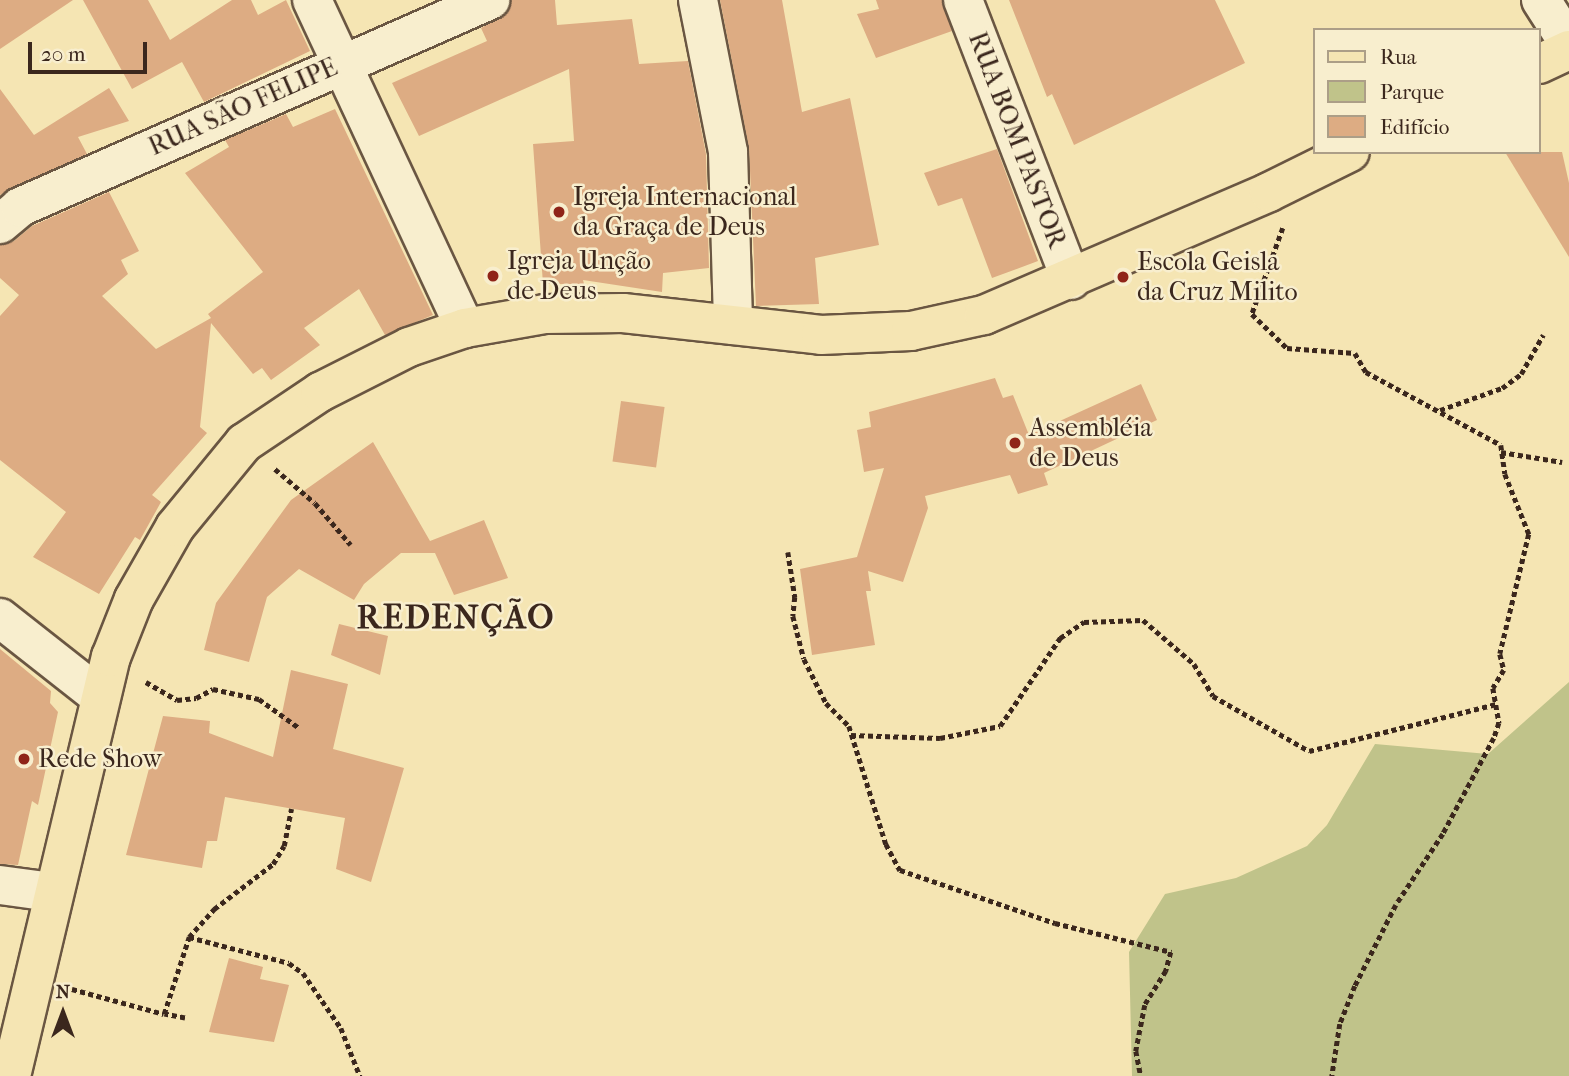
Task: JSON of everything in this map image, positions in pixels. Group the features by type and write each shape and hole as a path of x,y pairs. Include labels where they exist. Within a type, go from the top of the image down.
{"main road":[{"path":"1541,63 1569,50"},
{"path":"11,1076 51,892 111,657 134,599 175,527 244,443 320,392 410,346 465,328 545,314 623,313 821,335 911,331 984,315 1071,281 1269,192 1346,154"}],"street":[{"path":"312,0 465,328"},
{"name":"RUA SÃO FELIPE","path":"0,224 20,207 341,63 490,0"},
{"path":"698,0 728,152 733,325"},
{"name":"RUA BOM PASTOR","path":"963,0 1071,281"},
{"path":"1541,0 1569,44"},
{"path":"0,618 99,696"},
{"path":"0,885 51,892"}],"path":[{"path":"1269,192 1284,230 1252,314 1287,348 1355,352 1366,372 1501,445 1505,474 1530,534 1500,654 1504,670 1493,688 1499,723 1489,751 1421,871 1396,905 1355,986 1340,1024 1332,1076"},
{"path":"1439,410 1502,388 1521,374 1542,335"},
{"path":"1501,452 1562,462"},
{"path":"268,464 315,503 351,545"},
{"path":"788,552 795,597 793,616 804,659 826,703 851,735 886,844 900,870 1032,916 1171,952 1166,971 1145,1005 1136,1051 1141,1076"},
{"path":"851,735 940,738 1000,726 1060,638 1084,622 1143,620 1194,664 1213,696 1308,751 1496,704"},
{"path":"111,657 177,700 196,698 213,689 259,699 298,727"},
{"path":"164,1014 189,937 214,909 274,864 284,846 291,809"},
{"path":"189,937 289,963 303,973 341,1028 360,1076"},
{"path":"33,982 186,1018"}],"green space":[{"path":"1569,682 1569,1076 1132,1076 1129,952 1165,894 1236,878 1307,846 1327,825 1375,744 1488,754"}],"building":[{"path":"0,0 73,0 0,49"},
{"path":"83,0 148,0 170,40 232,0 251,0 258,15 286,0 310,51 204,102 182,62 132,89"},
{"path":"511,0 555,0 557,25 632,19 639,64 688,61 706,154 709,268 663,273 662,292 583,280 584,284 543,284 533,144 574,141 569,69 419,136 392,83 487,41 481,28 507,13"},
{"path":"720,0 782,0 802,112 850,98 879,245 815,258 819,304 756,306 749,148"},
{"path":"876,0 942,0 952,31 876,58 857,14 879,9"},
{"path":"1009,0 1215,0 1245,63 1074,145 1052,94 1047,97"},
{"path":"109,88 129,121 78,137 87,154 0,195 0,89 34,135"},
{"path":"335,109 433,315 385,335 359,289 304,328 320,345 271,380 262,368 253,374 211,323 200,427 207,433 152,495 161,502 140,540 135,537 99,594 33,557 66,512 0,460 0,316 19,295 0,278 0,245 14,241 32,226 109,192 139,251 121,260 128,274 102,296 156,349 211,318 208,314 263,272 185,173 229,147 225,140 286,114 293,127"},
{"path":"997,149 1038,261 992,278 962,198 938,206 924,173"},
{"path":"1562,152 1569,183 1569,257 1506,154"},
{"path":"995,378 1003,398 1013,395 1029,435 1141,384 1157,420 1044,473 1048,485 1018,494 1010,475 925,496 928,508 903,582 868,571 871,591 866,591 875,645 812,655 800,569 857,557 884,468 864,472 857,430 871,427 869,412"},
{"path":"621,401 665,407 656,468 613,461"},
{"path":"373,442 430,541 484,520 508,578 454,595 435,553 401,553 364,584 354,600 299,569 267,597 249,662 204,650 216,603 291,500"},
{"path":"339,624 388,636 380,675 331,655"},
{"name":"Rede Show","path":"0,649 51,691 50,703 58,712 38,805 32,801 18,865 0,864"},
{"path":"291,670 348,684 333,749 404,768 371,882 336,869 345,818 225,797 217,841 207,841 202,868 126,855 163,716 210,721 209,733 273,757"},
{"path":"229,958 263,967 260,979 289,985 274,1042 209,1032"}],"place":[{"name":"Igreja Internacional da Graça de Deus","path":"559,212"},
{"name":"Igreja Unção de Deus","path":"493,276"},
{"name":"Escola Geisla da Cruz Milito","path":"1123,277"},
{"name":"Assembléia de Deus","path":"1015,443"},
{"name":"Rede Show","path":"24,759"}],"district":[{"name":"REDENÇÃO","path":"456,618"}]}
